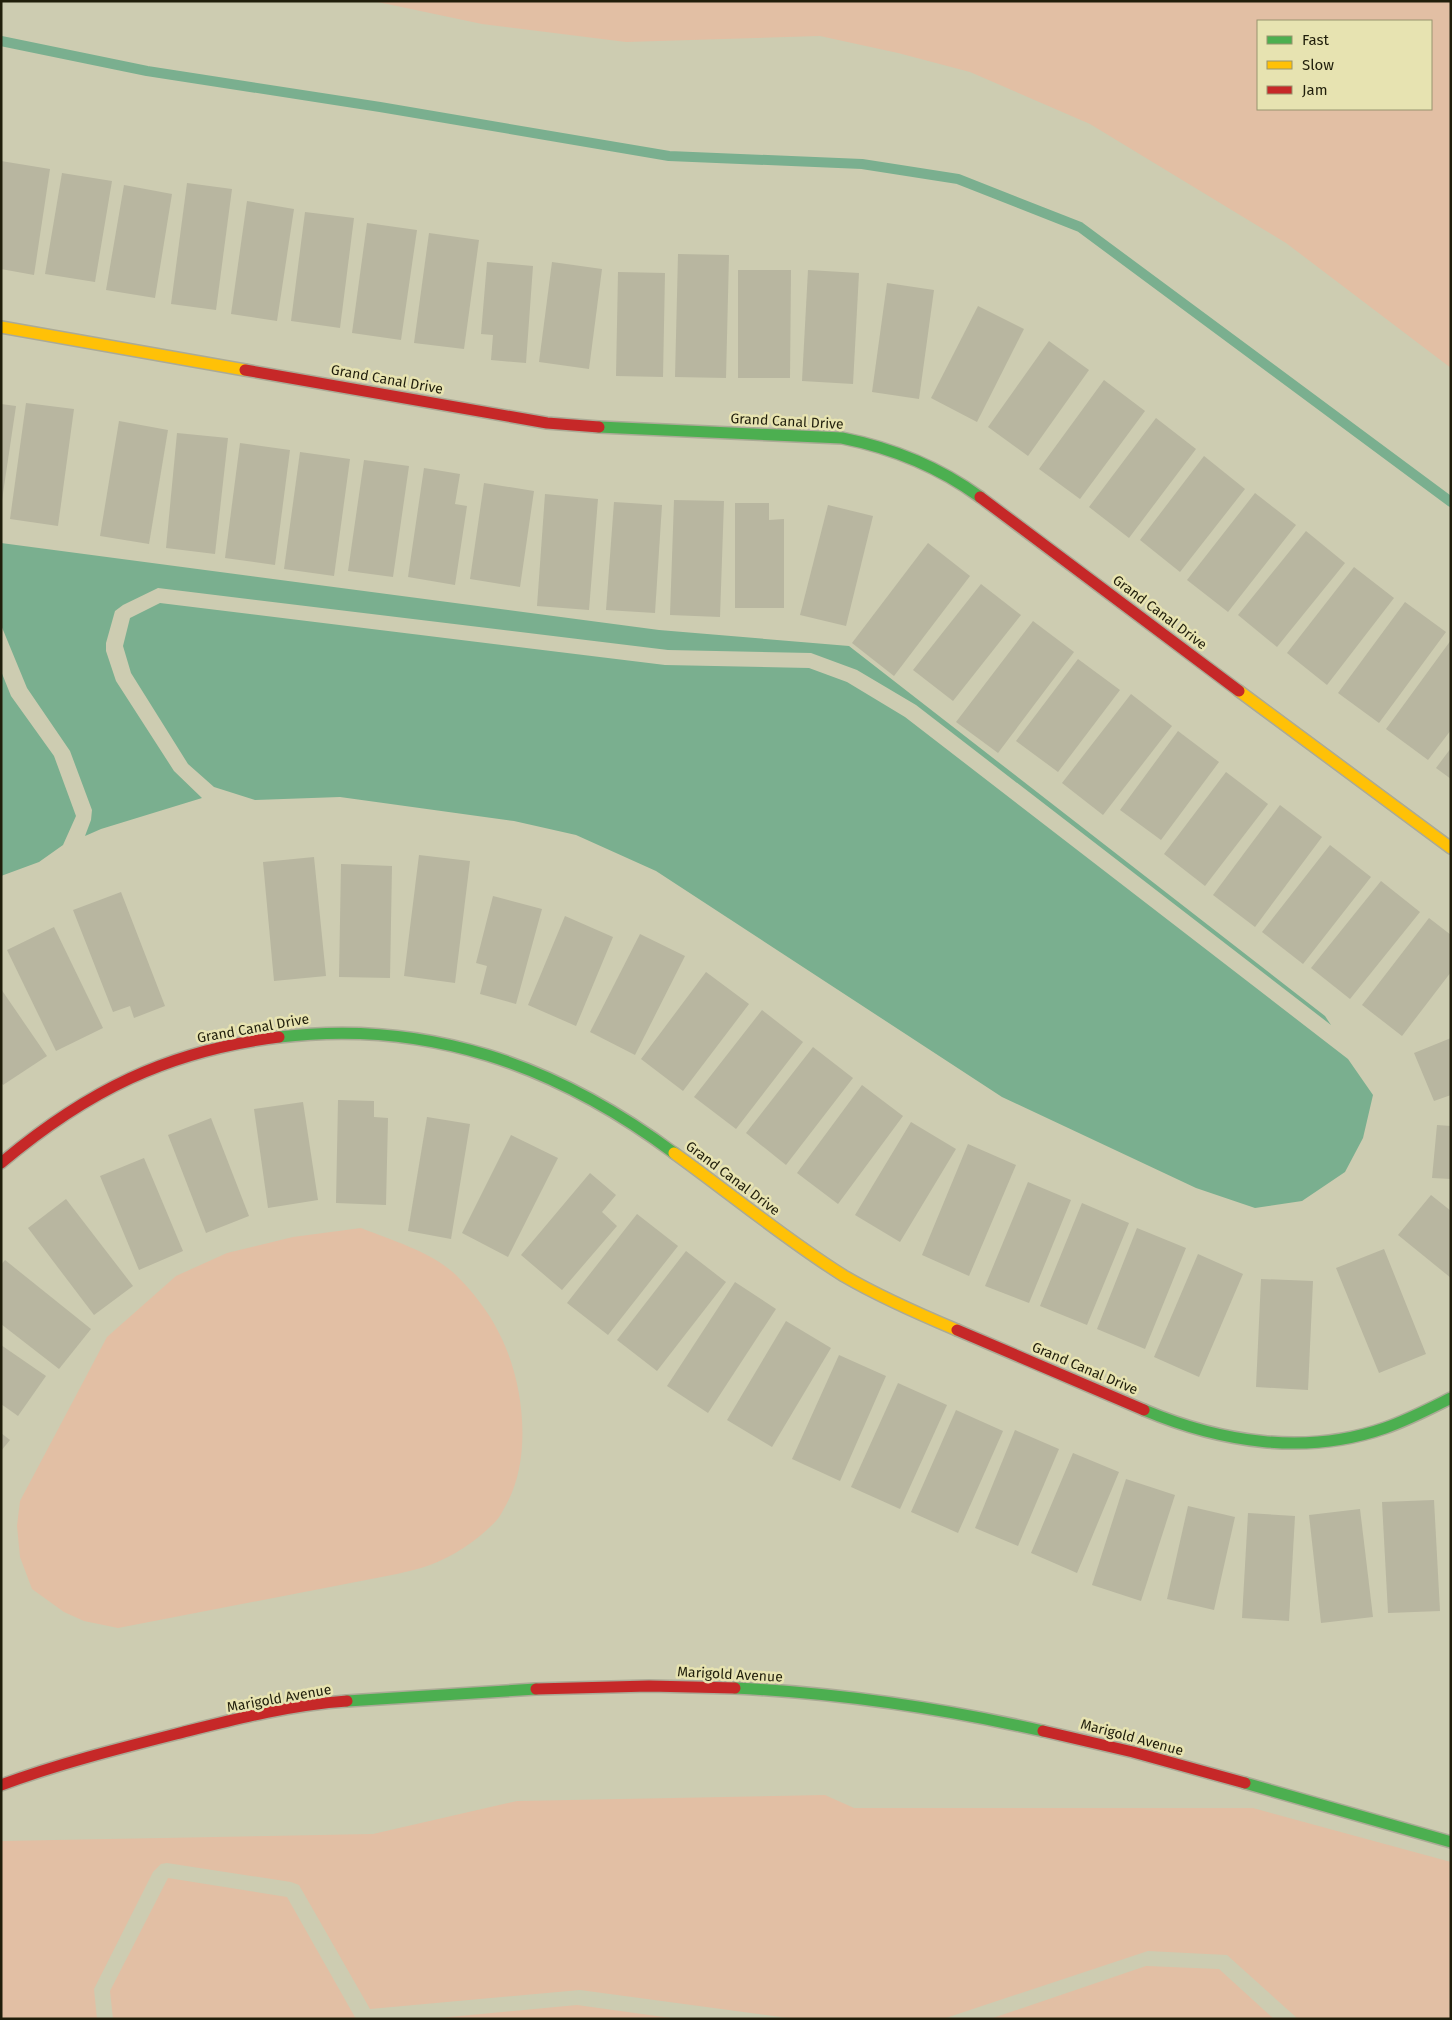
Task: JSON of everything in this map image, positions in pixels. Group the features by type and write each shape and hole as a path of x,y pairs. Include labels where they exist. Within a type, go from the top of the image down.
{"street":[{"name":"Grand Canal Drive","path":"1,327 547,423 616,429 842,438 870,443 901,453 962,484 1451,848"},
{"name":"Grand Canal Drive","path":"1,1163 44,1128 104,1090 136,1074 189,1054 251,1041 323,1031 390,1034 422,1038 498,1056 536,1070 574,1089 650,1135 813,1256 882,1297 1175,1423 1207,1434 1260,1443 1322,1443 1385,1428 1451,1398"},
{"name":"Marigold Avenue","path":"1,1785 29,1774 114,1749 253,1715 310,1704 542,1688 683,1686 877,1700 986,1719 1071,1737 1194,1769 1451,1842"}],"shaded area":[{"path":"373,1 1451,1 1451,368 1286,243 1090,124 970,72 898,53 820,36 626,42 482,24"},
{"path":"1,543 659,630 849,646 1325,1016 1331,1025 916,705 857,670 811,653 668,650 158,588 123,605 115,611 106,643 106,651 116,681 174,771 202,798 101,829 85,836 91,820 92,810 70,751 27,688 1,625"},
{"path":"160,603 665,665 809,668 847,682 905,717 1348,1059 1373,1095 1363,1138 1345,1172 1302,1201 1255,1208 1196,1188 1002,1097 656,871 576,835 514,821 340,797 255,800 214,787 188,764 131,673 123,646 130,618"},
{"path":"1,671 11,696 54,756 76,816 63,845 39,862 1,876"},
{"path":"361,1228 411,1247 435,1260 456,1275 490,1317 508,1352 519,1396 522,1442 520,1465 514,1486 506,1505 496,1521 465,1547 448,1557 422,1568 118,1628 84,1621 64,1612 32,1589 20,1557 17,1526 20,1501 107,1337 176,1276 227,1253 293,1237"},
{"path":"825,1795 854,1808 1253,1808 1451,1862 1451,2019 1298,2019 1227,1955 1148,1951 943,2019 796,2019 580,1990 370,2009 299,1885 291,1882 167,1863 161,1864 153,1872 94,1989 97,2019 1,2019 1,1841 373,1834 517,1801"},
{"path":"168,1878 287,1897 356,2019 113,2019 110,1991"},
{"path":"1146,1966 1219,1969 1274,2019 990,2019"},
{"path":"577,2005 678,2019 429,2019"}],"building":[{"path":"1,161 50,169 34,275 1,269"},
{"path":"62,173 112,181 95,282 45,274"},
{"path":"187,183 232,189 216,310 171,304"},
{"path":"124,185 172,194 155,298 106,290"},
{"path":"247,201 294,209 277,321 231,314"},
{"path":"305,212 354,218 340,328 291,321"},
{"path":"367,223 417,230 401,340 352,333"},
{"path":"429,233 479,240 464,349 414,343"},
{"path":"678,254 729,255 726,378 675,377"},
{"path":"487,262 533,266 526,363 491,360 493,335 481,334"},
{"path":"552,262 602,269 589,369 539,362"},
{"path":"738,270 791,270 790,378 738,378"},
{"path":"808,270 859,273 853,384 802,381"},
{"path":"618,272 665,273 663,377 616,376"},
{"path":"887,283 934,290 919,399 872,392"},
{"path":"978,306 1024,329 977,422 931,398"},
{"path":"1049,341 1089,370 1028,456 988,427"},
{"path":"1104,380 1145,411 1080,499 1039,469"},
{"path":"26,403 74,409 58,526 10,519"},
{"path":"1,404 16,406 2,500 1,500"},
{"path":"1156,418 1196,449 1129,538 1089,507"},
{"path":"119,421 168,430 149,544 100,536"},
{"path":"177,433 228,438 215,554 166,548"},
{"path":"240,443 290,450 275,565 225,558"},
{"path":"300,452 350,459 334,576 284,569"},
{"path":"1204,456 1245,489 1180,572 1140,540"},
{"path":"364,460 409,466 393,577 348,571"},
{"path":"424,468 460,474 455,504 467,506 455,585 408,577"},
{"path":"484,483 534,491 520,587 470,579"},
{"path":"1255,493 1296,525 1228,612 1187,580"},
{"path":"545,494 598,499 589,610 537,606"},
{"path":"674,500 724,501 720,617 670,615"},
{"path":"614,502 662,505 655,613 606,610"},
{"path":"735,503 769,503 769,520 784,519 784,608 735,608"},
{"path":"828,505 873,516 846,626 800,615"},
{"path":"1306,531 1345,563 1277,647 1238,615"},
{"path":"928,543 970,576 894,676 852,643"},
{"path":"1354,567 1394,598 1327,685 1287,653"},
{"path":"981,584 1021,615 953,701 913,670"},
{"path":"1405,602 1446,632 1379,723 1338,693"},
{"path":"1033,621 1074,652 998,753 956,722"},
{"path":"1451,640 1451,730 1428,760 1386,729"},
{"path":"1078,659 1120,690 1058,772 1016,741"},
{"path":"1131,694 1172,726 1103,815 1062,783"},
{"path":"1178,731 1219,762 1161,840 1120,810"},
{"path":"1451,748 1451,779 1436,768"},
{"path":"1226,772 1268,804 1205,886 1164,854"},
{"path":"1280,805 1322,837 1255,927 1213,895"},
{"path":"1330,845 1371,877 1303,964 1262,932"},
{"path":"419,855 470,861 455,983 404,976"},
{"path":"314,857 326,976 274,981 263,862"},
{"path":"341,864 392,866 390,978 339,977"},
{"path":"1381,881 1420,912 1350,999 1311,968"},
{"path":"121,892 165,1006 134,1018 130,1006 113,1012 73,910"},
{"path":"493,896 542,909 516,1004 480,994 487,966 476,963"},
{"path":"565,916 613,937 576,1026 528,1005"},
{"path":"1429,918 1451,935 1451,972 1402,1036 1362,1005"},
{"path":"54,927 103,1028 56,1051 7,950"},
{"path":"640,934 685,956 635,1055 590,1032"},
{"path":"706,972 749,1004 683,1091 641,1059"},
{"path":"1,989 47,1056 3,1085 1,1082"},
{"path":"762,1010 803,1042 736,1129 694,1097"},
{"path":"1451,1038 1451,1095 1434,1101 1414,1053"},
{"path":"813,1047 853,1078 786,1165 746,1133"},
{"path":"862,1085 903,1116 838,1204 797,1173"},
{"path":"338,1100 374,1101 374,1117 388,1118 386,1205 336,1203"},
{"path":"303,1102 318,1200 268,1208 254,1109"},
{"path":"427,1117 470,1124 451,1239 408,1231"},
{"path":"211,1118 249,1216 206,1233 168,1135"},
{"path":"911,1122 956,1149 900,1242 855,1215"},
{"path":"1437,1125 1451,1126 1451,1179 1432,1178"},
{"path":"511,1135 558,1158 508,1257 462,1233"},
{"path":"968,1144 1016,1165 969,1276 922,1255"},
{"path":"144,1158 183,1251 139,1270 100,1176"},
{"path":"590,1173 616,1195 602,1212 617,1226 562,1290 521,1255"},
{"path":"1028,1182 1071,1200 1029,1303 985,1286"},
{"path":"1431,1195 1451,1211 1451,1278 1398,1235"},
{"path":"66,1199 133,1286 94,1315 28,1228"},
{"path":"1082,1203 1129,1223 1087,1325 1040,1306"},
{"path":"637,1214 678,1246 608,1335 567,1303"},
{"path":"1137,1228 1186,1248 1145,1349 1097,1329"},
{"path":"1384,1249 1426,1354 1379,1373 1336,1268"},
{"path":"686,1251 726,1282 657,1371 617,1340"},
{"path":"1198,1254 1243,1274 1199,1377 1154,1357"},
{"path":"5,1260 91,1329 59,1369 1,1324 1,1265"},
{"path":"1261,1279 1313,1281 1308,1390 1256,1387"},
{"path":"735,1282 776,1309 708,1413 667,1386"},
{"path":"786,1321 831,1348 772,1447 727,1420"},
{"path":"1,1345 46,1376 18,1416 1,1404"},
{"path":"839,1355 886,1376 840,1481 792,1459"},
{"path":"898,1383 947,1405 900,1509 851,1487"},
{"path":"956,1410 1003,1431 958,1533 911,1512"},
{"path":"1015,1430 1059,1449 1018,1546 975,1528"},
{"path":"1,1433 10,1440 1,1451"},
{"path":"1073,1453 1119,1472 1077,1573 1031,1553"},
{"path":"1126,1479 1175,1495 1141,1601 1092,1585"},
{"path":"1434,1500 1440,1611 1388,1613 1382,1502"},
{"path":"1188,1506 1235,1517 1214,1610 1167,1599"},
{"path":"1360,1509 1373,1617 1321,1623 1309,1515"},
{"path":"1248,1513 1295,1516 1289,1621 1242,1618"}],"waterway":[{"path":"1,41 147,71 380,107 669,156 862,164 958,179 1080,227 1451,502"}],"traffic: fast":[{"path":"599,427 842,438 879,447 914,460 932,468 980,497"},
{"path":"279,1037 334,1033 387,1035 438,1043 488,1055 536,1073 583,1095 629,1122 674,1153"},
{"path":"1144,1410 1202,1430 1233,1437 1294,1443 1324,1442 1355,1437 1385,1428 1451,1398"},
{"path":"735,1688 774,1690 890,1703 966,1715 1043,1731"},
{"path":"347,1701 536,1689"},
{"path":"1245,1783 1451,1842"}],"traffic: slow":[{"path":"1,327 245,370"},
{"path":"1239,691 1451,848"},
{"path":"674,1153 779,1232 844,1276 886,1298 957,1330"}],"traffic: jam":[{"path":"245,370 547,423 599,427"},
{"path":"980,497 1239,691"},
{"path":"1,1163 33,1137 65,1115 97,1095 130,1078 200,1052 238,1043 279,1037"},
{"path":"957,1330 1144,1410"},
{"path":"536,1689 649,1686 735,1688"},
{"path":"1,1785 88,1757 218,1724 303,1706 347,1701"},
{"path":"1043,1731 1133,1752 1245,1783"}]}
